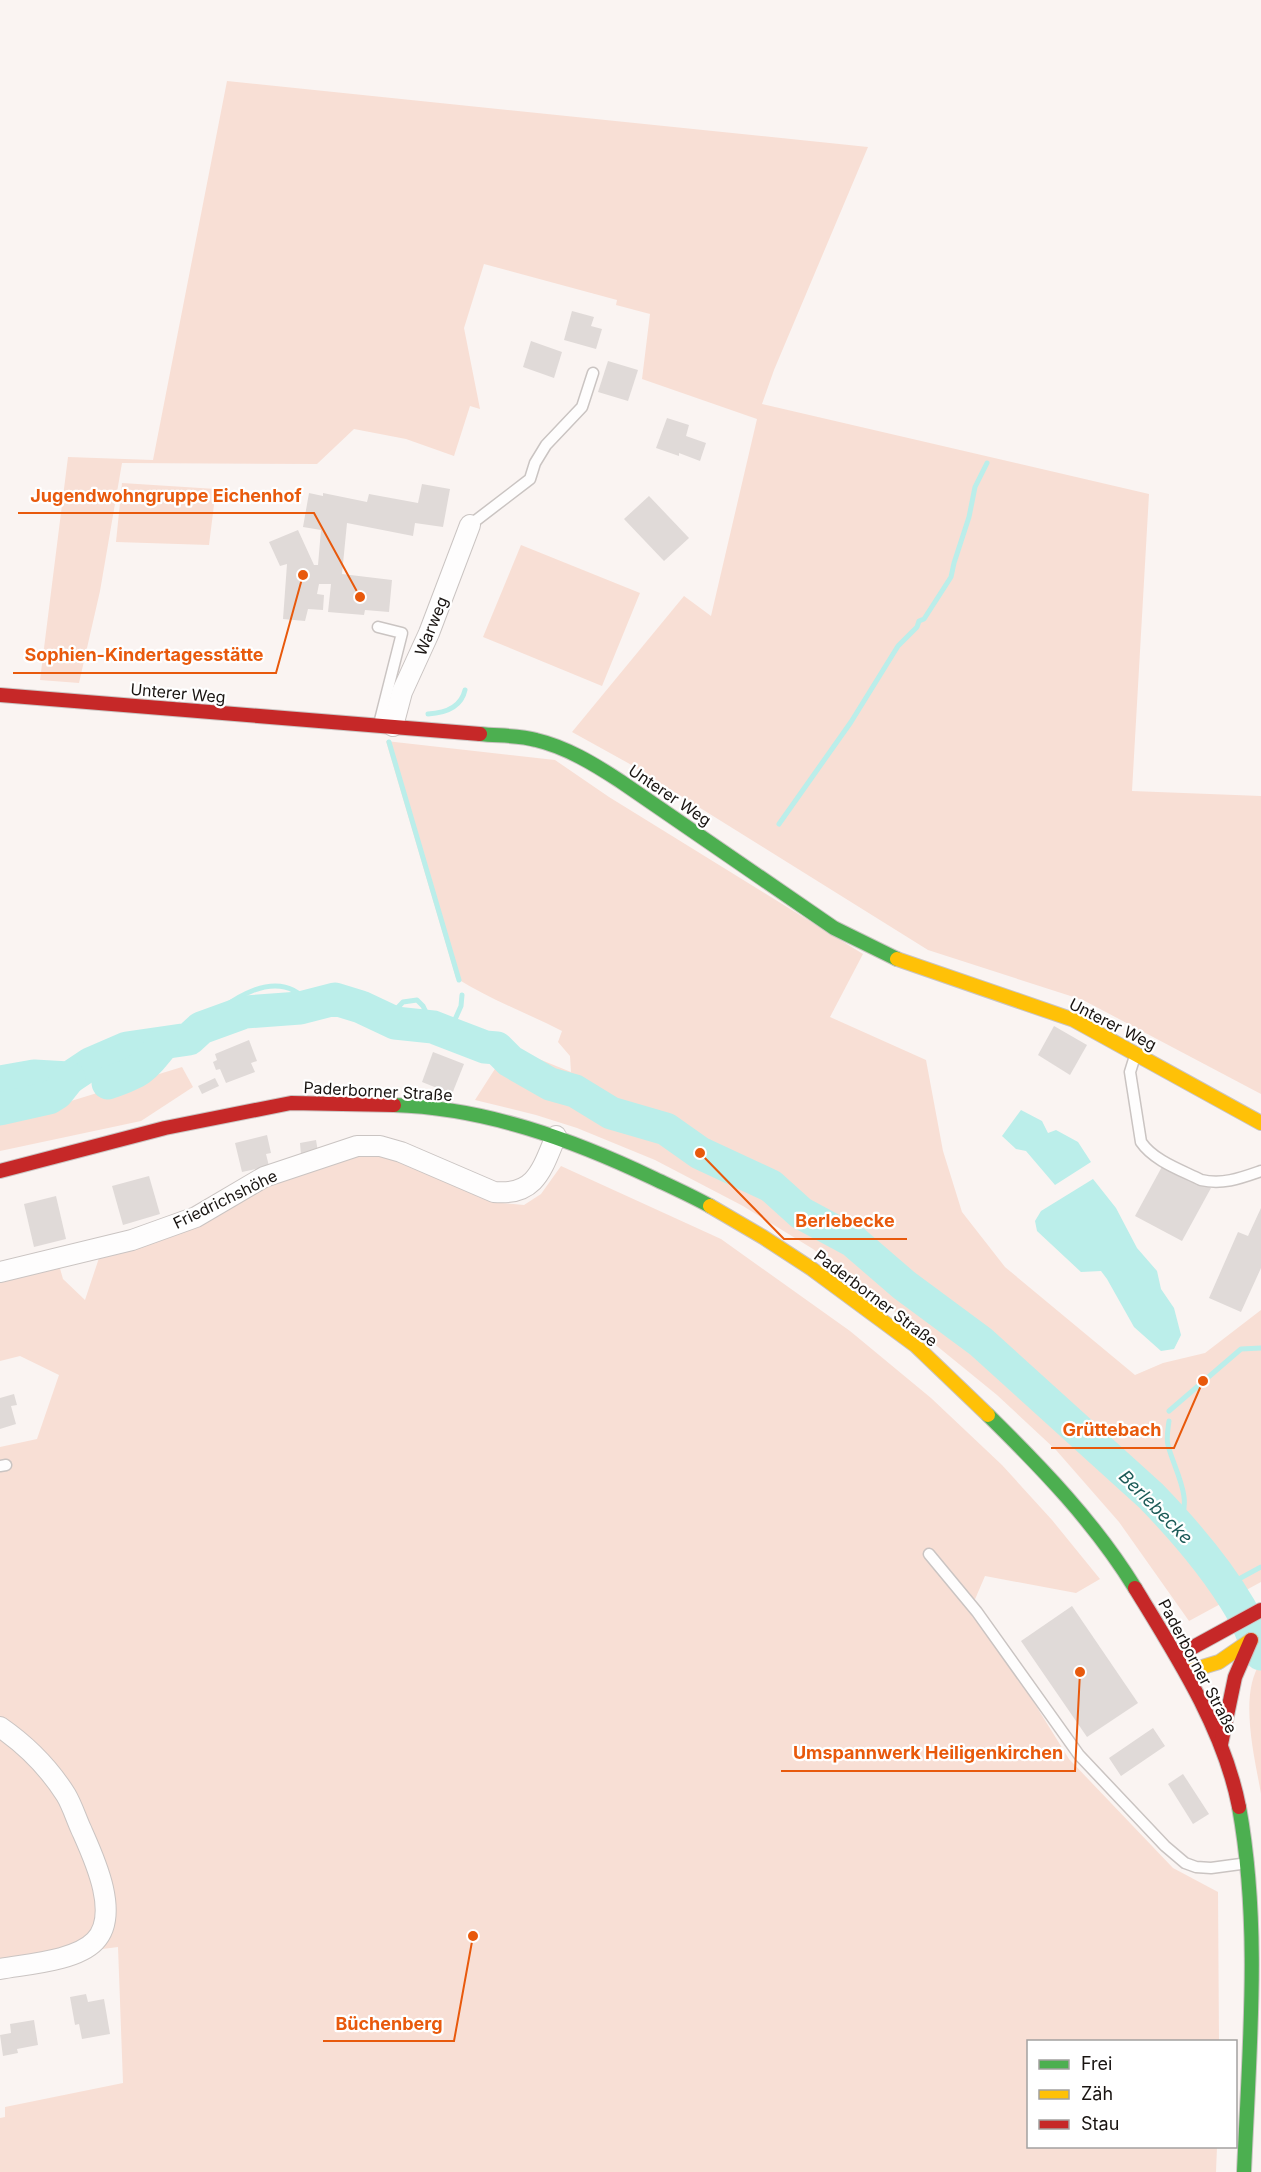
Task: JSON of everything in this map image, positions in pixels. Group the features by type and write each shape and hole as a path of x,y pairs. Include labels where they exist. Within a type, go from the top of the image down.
{"main road":[{"name":"Unterer Weg","path":"0,695 534,739 567,750 620,781 834,928 903,962 1074,1020 1261,1123"},
{"name":"Paderborner Straße","path":"0,1171 165,1128 291,1103 417,1106 476,1114 556,1137 630,1167 701,1202 812,1269 915,1345 1058,1485 1125,1571 1186,1672 1221,1744 1237,1796 1248,1863 1252,1921 1252,1983 1244,2172"},
{"path":"1177,1656 1261,1610"},
{"path":"1186,1672 1238,1655 1256,1636"},
{"path":"1221,1744 1238,1655"}],"street":[{"name":"Warweg","path":"386,725 429,633 470,525"},
{"name":"Friedrichshöhe","path":"0,1272 143,1236 196,1217 264,1177 357,1146 380,1146 401,1152 494,1192 507,1194 518,1191 536,1179 556,1137"},
{"path":"0,1727 14,1736 35,1756 68,1797 99,1870 104,1886 105,1909 102,1928 96,1940 76,1954 0,1969"}],"lane":[{"path":"470,525 530,479 535,463 546,445 582,407 593,373"},
{"path":"378,627 402,633 386,725"},
{"path":"1137,1053 1130,1072 1142,1142 1146,1149 1163,1161 1209,1182 1227,1182 1261,1171"},
{"path":"929,1554 977,1612 1079,1755 1164,1846 1179,1859 1196,1867 1211,1868 1248,1863"}],"shaded area":[{"path":"227,81 868,147 774,370 762,404 1149,494 1132,791 1261,796 1261,1094 1083,1000 928,950 628,763 572,732 684,596 711,616 757,419 642,379 650,314 616,305 617,300 484,264 464,328 480,409 470,406 454,456 406,439 354,429 317,464 122,463 100,591 79,683 40,680 68,457 153,460"},
{"path":"122,483 216,489 209,545 116,542"},
{"path":"521,545 640,593 602,686 483,637"},
{"path":"386,741 555,760 609,797 863,954 830,1017 926,1060 943,1151 962,1212 1005,1267 1135,1375 1163,1363 1205,1353 1261,1310 1261,1582 1189,1621 1119,1522 1056,1450 997,1395 878,1298 813,1249 743,1206 655,1160 577,1128 475,1100 509,1047 571,1072 570,1056 558,1042 562,1031 456,978"},
{"path":"182,1067 193,1087 141,1121 0,1151 0,1119 9,1120"},
{"path":"394,1141 502,1203 524,1205 541,1194 561,1166 721,1239 850,1331 931,1398 1002,1465 1052,1520 1100,1579 1076,1593 985,1576 973,1604 1069,1759 1173,1868 1218,1892 1219,2040 1027,2040 1027,2148 1217,2148 1216,2172 0,2172 0,2118 5,2117 5,2107 123,2083 118,1947 0,1962 0,1447 37,1439 59,1375 20,1356 0,1361 0,1282 59,1265 63,1279 85,1300 99,1258 283,1174"},
{"path":"1261,1662 1261,1794 1252,1745 1249,1708 1254,1675"}],"water":[{"path":"1021,1110 1042,1121 1048,1133 1056,1130 1078,1142 1091,1162 1055,1185 1026,1151 1016,1149 1002,1136"},
{"path":"1093,1179 1116,1208 1137,1248 1157,1271 1161,1289 1174,1308 1181,1335 1174,1349 1161,1351 1134,1327 1101,1271 1081,1272 1037,1231 1035,1221 1041,1211"}],"building":[{"path":"572,311 594,317 591,326 602,329 596,349 564,340"},
{"path":"531,341 562,352 554,378 523,367"},
{"path":"608,361 638,370 628,401 598,392"},
{"path":"667,418 689,425 686,436 706,443 700,461 656,448"},
{"path":"422,484 450,489 443,527 415,523 413,536 347,523 342,574 392,580 389,612 365,610 364,615 328,612 331,584 319,584 317,594 324,595 323,610 308,609 305,621 283,619 287,564 280,566 269,542 298,530 314,565 318,565 321,530 303,527 309,493 323,496 323,493 367,502 369,494 418,503"},
{"path":"649,496 689,538 664,561 624,519"},
{"path":"1054,1026 1087,1045 1070,1075 1038,1055"},
{"path":"249,1040 257,1061 251,1063 255,1072 226,1083 220,1069 216,1070 213,1062 217,1060 215,1054"},
{"path":"433,1052 464,1064 452,1094 422,1082"},
{"path":"215,1078 219,1086 202,1094 198,1086"},
{"path":"267,1135 271,1153 266,1154 269,1166 242,1172 235,1143"},
{"path":"316,1140 318,1152 301,1155 300,1143"},
{"path":"1164,1163 1211,1188 1182,1241 1135,1216"},
{"path":"149,1176 160,1214 123,1225 112,1186"},
{"path":"56,1196 66,1239 34,1247 24,1204"},
{"path":"1261,1208 1261,1268 1241,1312 1209,1298 1238,1232 1248,1236"},
{"path":"14,1394 17,1405 11,1406 16,1424 0,1429 0,1398"},
{"path":"1072,1606 1138,1703 1087,1737 1021,1641"},
{"path":"1153,1728 1165,1746 1121,1776 1109,1758"},
{"path":"1183,1774 1209,1814 1193,1824 1168,1784"},
{"path":"86,1994 88,2002 104,1999 110,2034 82,2039 79,2024 75,2025 70,1997"},
{"path":"34,2020 38,2045 17,2049 18,2053 3,2056 0,2035 11,2033 10,2024"}],"waterway":[{"path":"779,824 851,722 898,646 917,627 919,621 924,619 951,577 969,517 975,487 987,463"},
{"path":"428,714 456,705 465,690"},
{"path":"389,742 459,980"},
{"path":"201,1028 224,1007 253,990 283,987 297,992 309,1004"},
{"path":"449,1033 461,1006 462,995"},
{"name":"Berlebecke","path":"0,1082 34,1076 69,1078 90,1064 127,1048 189,1039 201,1028 245,1012 300,1008 335,999 361,1007 395,1023 433,1027 485,1047 497,1048 510,1061 550,1084 575,1091 611,1113 666,1129 700,1153 771,1186 801,1213 853,1241 904,1285 981,1342 1151,1496 1175,1522 1199,1549 1231,1593 1243,1613 1261,1654"},
{"path":"387,1019 403,1002 417,1000 423,1006 433,1027"},
{"path":"108,1083 140,1069 163,1044"},
{"path":"0,1109 49,1098 57,1093 69,1078"},
{"path":"1169,1411 1241,1349 1261,1348"},
{"path":"1169,1421 1167,1442 1184,1495 1182,1515 1177,1523"},
{"path":"1226,1586 1261,1567"}],"traffic: fast":[{"path":"480,734 529,738 580,757 620,781 834,928 897,959"},
{"path":"394,1105 461,1112 527,1128 622,1164 710,1206"},
{"path":"988,1415 1067,1497 1103,1541 1135,1588"},
{"path":"1239,1807 1246,1852 1252,1943 1244,2172"}],"traffic: slow":[{"path":"897,959 1074,1020 1261,1123"},
{"path":"710,1206 812,1269 915,1345 988,1415"},
{"path":"1186,1672 1219,1662 1251,1640"}],"traffic: jam":[{"path":"0,695 480,734"},
{"path":"0,1171 165,1128 291,1103 394,1105"},
{"path":"1135,1588 1197,1693 1222,1749 1239,1807"},
{"path":"1177,1656 1261,1610"},
{"path":"1221,1744 1235,1677 1251,1640"}],"place":[{"name":"Sophien-Kindertagesstätte","path":"303,575"},
{"name":"Jugendwohngruppe Eichenhof","path":"360,597"},
{"name":"Berlebecke","path":"700,1153"},
{"name":"Grüttebach","path":"1203,1381"},
{"name":"Umspannwerk Heiligenkirchen","path":"1080,1672"},
{"name":"Büchenberg","path":"473,1936"}]}
